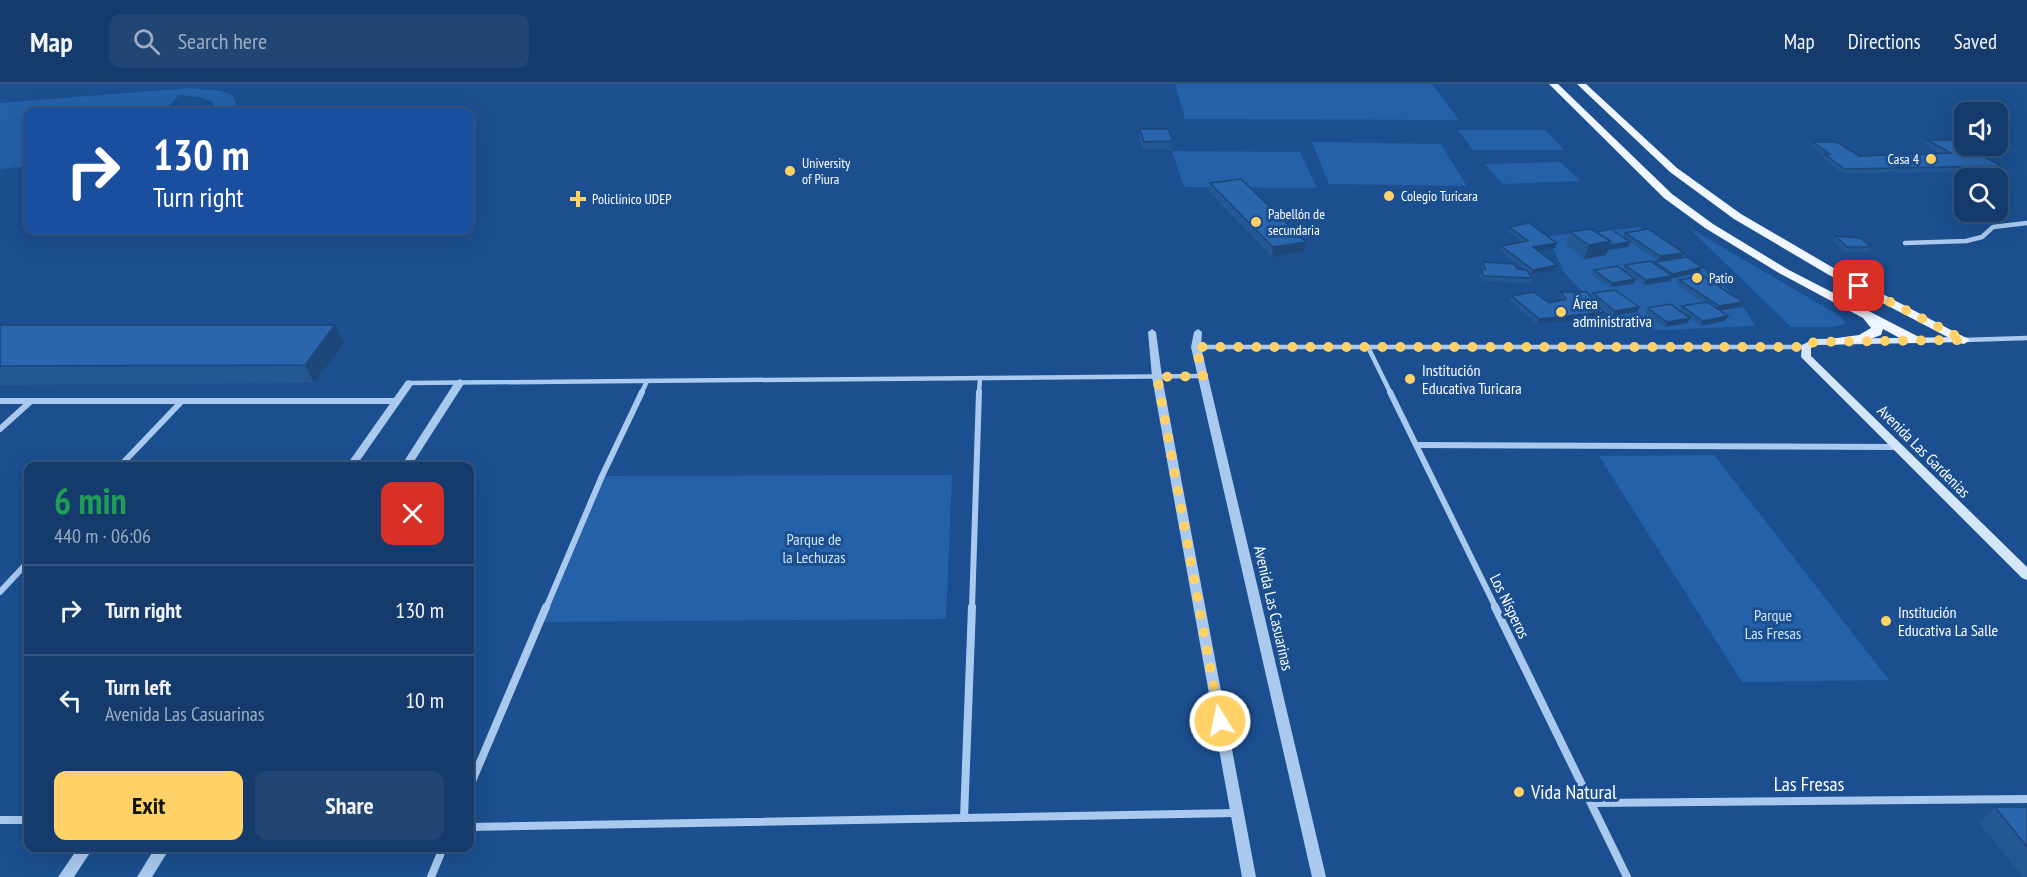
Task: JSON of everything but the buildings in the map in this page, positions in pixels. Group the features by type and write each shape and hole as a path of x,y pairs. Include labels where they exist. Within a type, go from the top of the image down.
{"main road":[{"path":"1553,84 1668,196 1742,248 1914,340"},
{"path":"1581,84 1662,160 1705,195 1756,230 1818,265 1964,340"},
{"path":"1835,342 1862,338 1878,330 1870,320 1851,307"},
{"path":"1806,347 1814,342 1964,340"},
{"name":"Avenida Las Gardenias","path":"1806,347 1806,357 2027,575"}],"street":[{"path":"1905,243 1966,241 1982,237 1993,227 2027,223"},
{"path":"1152,332 1157,377 1249,877"},
{"path":"1198,332 1196,347 1806,347"},
{"path":"1964,340 2027,338"},
{"name":"Avenida Las Casuarinas","path":"1196,347 1319,877"},
{"name":"Los Nísperos","path":"1368,347 1627,877"},
{"path":"354,462 409,383 1203,376"},
{"path":"964,818 980,378"},
{"path":"474,777 602,476 647,381"},
{"path":"409,462 460,382"},
{"path":"0,401 397,401"},
{"path":"0,429 31,401"},
{"path":"124,462 182,401"},
{"path":"1417,445 1896,447"},
{"path":"0,592 24,566"},
{"name":"Las Fresas","path":"1592,803 2027,799"},
{"path":"474,827 1237,813"},
{"path":"0,820 24,820"},
{"path":"65,877 83,852"},
{"path":"144,877 160,852"},
{"path":"431,877 442,852"}],"green space":[{"path":"1175,84 1432,84 1459,120 1185,119"},
{"path":"190,88 221,91 233,96 237,106 236,108 214,108 213,102 199,97 179,95 167,108 24,108 24,166 0,169 0,103"},
{"path":"1458,130 1545,130 1564,150 1473,150"},
{"path":"1312,142 1441,144 1467,186 1329,184"},
{"path":"1172,151 1300,152 1317,188 1184,187"},
{"path":"1560,162 1581,181 1503,184 1485,164"},
{"name":"Patio","path":"1640,227 1689,258 1719,281 1745,309 1755,326 1664,330 1626,328 1588,298 1563,271 1548,236"},
{"path":"1688,227 1840,316 1846,324 1833,327 1791,327"},
{"name":"Parque Las Fresas","path":"1714,455 1889,680 1742,682 1599,456"},
{"name":"Parque de la Lechuzas","path":"952,475 946,619 540,622 602,476"}],"place":[{"name":"Casa 4","path":"1931,159"},
{"name":"University of Piura","path":"790,171"},
{"name":"Colegio Turicara","path":"1389,196"},
{"name":"Policlínico UDEP","path":"578,199"},
{"name":"Pabellón de secundaria","path":"1256,222"},
{"name":"Patio","path":"1697,278"},
{"name":"Área administrativa","path":"1561,312"},
{"name":"Institución Educativa Turicara","path":"1410,379"},
{"name":"Institución Educativa La Salle","path":"1886,621"},
{"name":"Vida Natural","path":"1519,792"}],"route":[{"path":"1220,721 1157,377 1203,376 1196,347 1806,347 1814,342 1964,340 1859,286"}]}
